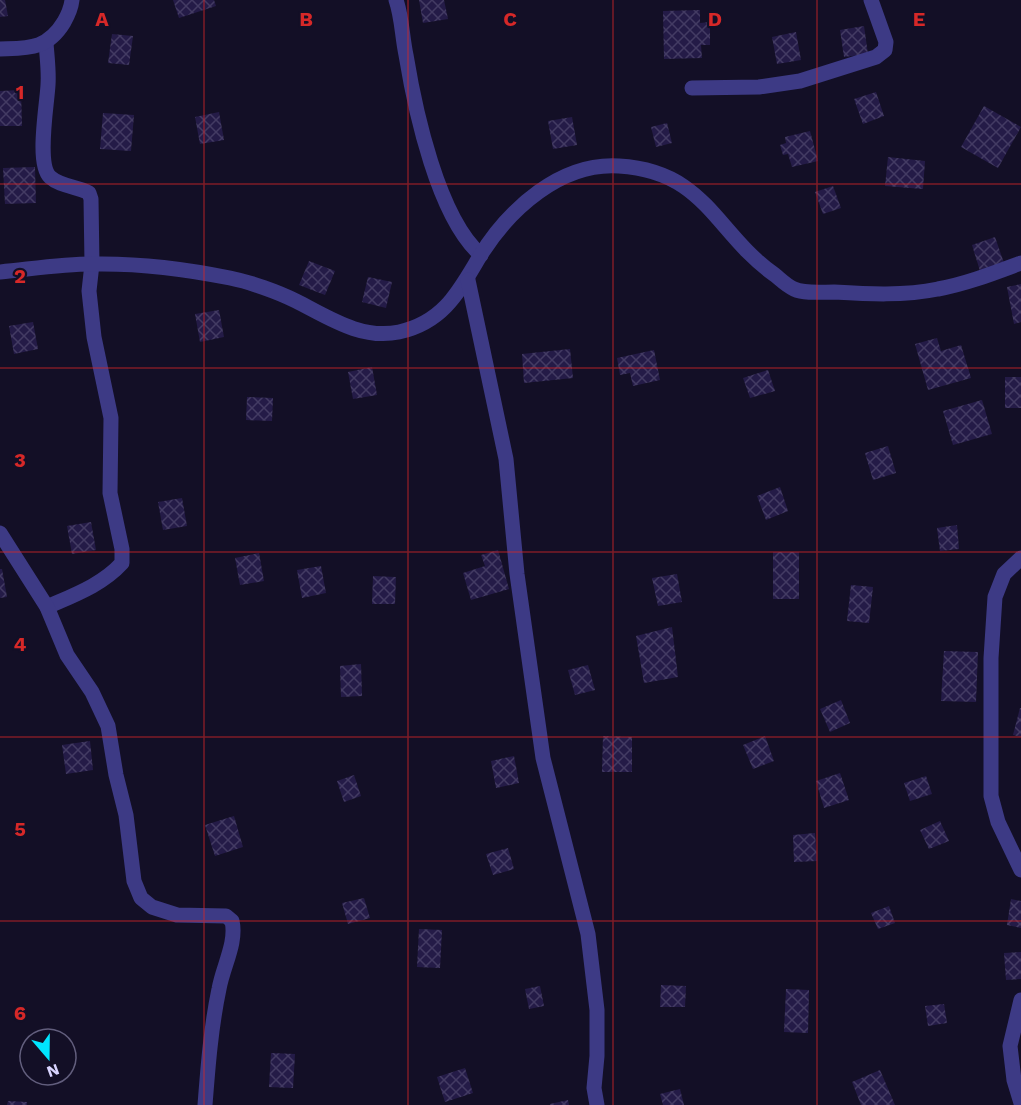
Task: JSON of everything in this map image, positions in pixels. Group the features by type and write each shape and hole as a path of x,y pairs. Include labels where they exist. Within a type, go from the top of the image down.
{"street":[{"path":"0,49 33,47 46,43 60,29 71,10 72,0"},
{"path":"396,0 417,114 442,191 458,228 469,244 481,255"},
{"path":"692,88 759,87 800,81 876,57 885,50 886,42 871,0"},
{"path":"46,43 48,83 44,138 45,170 50,177 62,184 89,193 92,209 92,264 89,291 94,337 111,418 111,493 122,549 122,563 112,575 47,607"},
{"path":"0,272 92,264 139,266 234,279 295,300 333,322 366,332 397,332 424,323 448,304 468,280 481,255 505,223 534,195 573,171 597,166 620,166 652,171 680,182 702,200 757,263 794,289 858,294 928,291 985,277 1021,263"},
{"path":"468,280 506,459 518,574 543,758 588,934 597,1011 594,1088 597,1105"},
{"path":"0,533 47,607 67,655 92,692 108,726 126,815 134,881 141,898 152,907 177,915 226,916 232,921 234,930 219,987 208,1052 205,1105"},
{"path":"1021,558 1004,574 995,597 991,657 991,796 998,822 1021,870"},
{"path":"1021,1000 1010,1046 1014,1080 1021,1103"}],"building":[{"path":"0,0 5,0 8,16 0,17"},
{"path":"173,0 214,0 216,6 179,18"},
{"path":"419,0 444,0 448,19 423,23"},
{"path":"700,10 700,23 710,22 710,45 701,45 702,58 664,59 663,11"},
{"path":"864,26 868,54 844,57 840,30"},
{"path":"796,32 801,60 777,64 772,37"},
{"path":"112,34 133,36 129,65 108,63"},
{"path":"21,90 22,126 0,126 0,91"},
{"path":"876,92 884,116 863,124 854,99"},
{"path":"984,106 1021,127 998,168 961,147"},
{"path":"219,112 224,140 200,144 195,117"},
{"path":"103,113 134,115 131,151 100,149"},
{"path":"572,117 577,145 553,149 548,121"},
{"path":"667,123 672,143 656,147 651,127"},
{"path":"810,131 818,161 792,167 788,154 783,155 780,145 786,143 785,137"},
{"path":"888,157 925,161 923,189 885,186"},
{"path":"35,167 36,203 5,204 3,168"},
{"path":"833,186 841,208 823,214 815,192"},
{"path":"995,237 1004,263 980,271 972,245"},
{"path":"309,261 335,271 325,295 299,285"},
{"path":"368,277 392,282 386,308 362,302"},
{"path":"1021,284 1021,322 1014,324 1007,287"},
{"path":"219,310 224,337 200,342 195,314"},
{"path":"33,322 38,349 14,354 9,326"},
{"path":"937,338 941,351 961,345 971,378 928,390 915,344"},
{"path":"570,349 573,378 524,383 522,354"},
{"path":"654,350 660,380 633,386 630,373 620,375 617,358"},
{"path":"372,367 377,395 353,399 348,372"},
{"path":"768,370 775,391 750,398 743,378"},
{"path":"1005,377 1021,377 1021,408 1005,408"},
{"path":"247,397 273,398 272,421 246,420"},
{"path":"982,400 992,434 953,445 943,411"},
{"path":"888,446 896,473 873,480 865,453"},
{"path":"780,487 788,511 766,520 757,496"},
{"path":"182,498 187,526 163,530 158,502"},
{"path":"91,522 96,550 72,554 67,526"},
{"path":"957,525 959,549 940,551 937,528"},
{"path":"498,550 509,589 471,600 463,573 485,566 481,555"},
{"path":"773,552 799,552 799,599 773,599"},
{"path":"259,553 264,581 240,585 235,558"},
{"path":"321,566 326,593 302,598 297,570"},
{"path":"0,569 2,569 7,597 0,598"},
{"path":"677,574 682,602 658,606 652,578"},
{"path":"373,576 396,577 395,604 372,604"},
{"path":"851,585 873,587 869,623 847,621"},
{"path":"672,627 678,677 644,683 636,636"},
{"path":"944,651 978,652 976,702 941,701"},
{"path":"361,664 362,696 341,697 340,666"},
{"path":"588,665 595,690 575,695 568,670"},
{"path":"841,700 850,723 830,732 820,709"},
{"path":"1021,708 1021,737 1013,735"},
{"path":"603,736 632,737 632,772 602,772"},
{"path":"765,736 774,761 753,769 743,745"},
{"path":"90,741 93,770 66,774 62,745"},
{"path":"514,756 519,783 496,788 491,761"},
{"path":"840,773 849,800 824,808 816,781"},
{"path":"354,775 361,796 344,802 337,781"},
{"path":"926,776 932,794 910,801 904,783"},
{"path":"234,816 243,847 215,856 205,825"},
{"path":"940,821 949,841 929,849 920,830"},
{"path":"815,833 817,861 794,862 793,835"},
{"path":"508,848 514,869 493,875 486,854"},
{"path":"364,898 370,918 348,924 342,903"},
{"path":"1011,899 1021,901 1021,928 1007,925"},
{"path":"889,906 895,923 878,929 871,913"},
{"path":"419,929 442,930 440,968 417,967"},
{"path":"1021,952 1021,979 1006,980 1004,953"},
{"path":"661,985 686,986 685,1007 660,1007"},
{"path":"540,986 544,1006 529,1009 525,989"},
{"path":"786,989 809,990 808,1033 784,1032"},
{"path":"944,1004 947,1023 928,1026 925,1006"},
{"path":"271,1053 295,1054 293,1088 269,1087"},
{"path":"465,1068 473,1093 445,1102 437,1077"},
{"path":"880,1070 895,1105 861,1105 852,1082"},
{"path":"680,1089 684,1105 663,1105 660,1094"},
{"path":"568,1100 569,1105 550,1105 550,1104"},
{"path":"8,1101 27,1102 27,1105 7,1105"}]}
